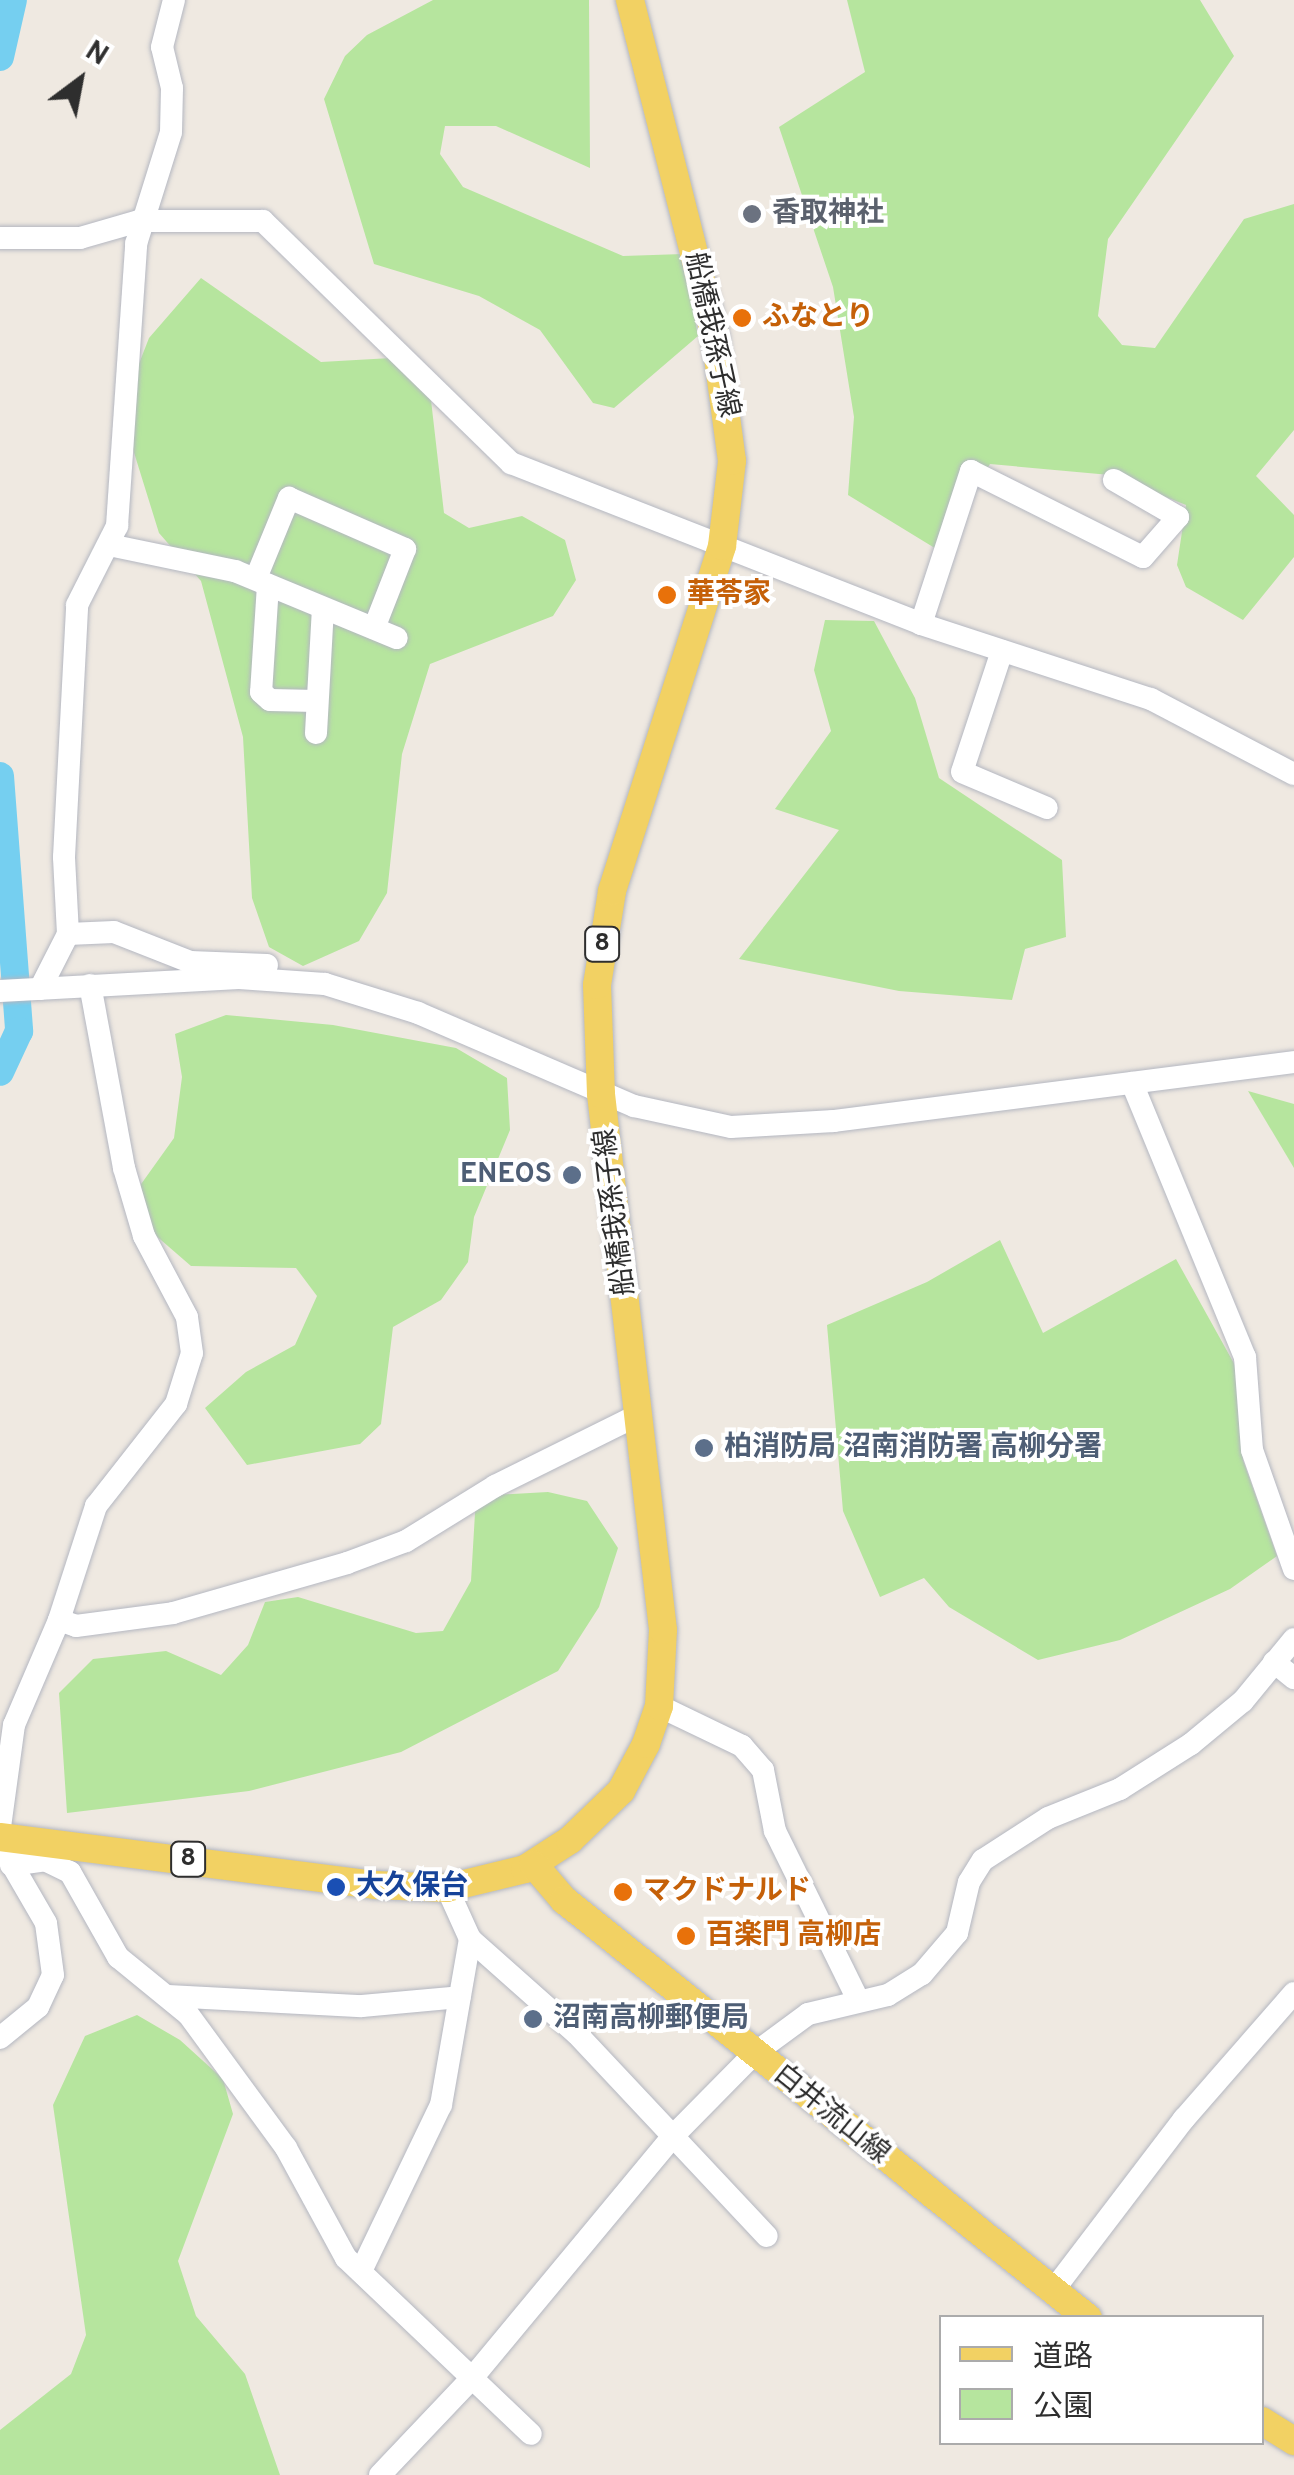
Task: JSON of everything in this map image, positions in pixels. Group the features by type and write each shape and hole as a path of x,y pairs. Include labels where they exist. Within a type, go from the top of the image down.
{"main road":[{"name":"船橋我孫子線","path":"0,1838 376,1885 447,1888 534,1865 598,1818 621,1791 658,1706 663,1630 601,1094 597,984 612,891 722,546 732,461 724,378 630,0"},
{"name":"白井流山線","path":"534,1865 564,1900 1084,2315"},
{"path":"1264,2422 1294,2441"}],"street":[{"path":"36,989 68,934 64,857 77,605 109,545 118,509 138,221 171,132 172,88 162,47 174,0"},
{"path":"0,238 80,238 138,221 263,220 511,464 921,624 1151,699 1294,774"},
{"path":"921,624 970,471 1143,557 1178,516 1114,480"},
{"path":"316,701 270,700 261,692 262,582 288,498 405,549 374,628"},
{"path":"109,545 262,582 397,638"},
{"path":"316,734 323,608"},
{"path":"1002,652 962,772 1047,808"},
{"path":"68,934 114,932 190,962 267,964 268,978"},
{"path":"0,991 268,978 369,995 601,1094 732,1127 834,1121 1294,1062"},
{"path":"0,1827 14,1725 59,1620 96,1506 176,1404 192,1353 187,1317 144,1236 124,1168 90,984"},
{"path":"1132,1083 1244,1357 1252,1450 1294,1569"},
{"path":"59,1620 76,1626 173,1613 347,1564 406,1541 495,1486 640,1414"},
{"path":"380,2475 472,2377 674,2135 755,2054 792,2022 858,2000 888,1995 943,1954 984,1860 1048,1818 1159,1766 1243,1701 1294,1639"},
{"path":"1274,1662 1294,1678"},
{"path":"658,1706 742,1746 763,1770 775,1831 858,2000"},
{"path":"0,1838 11,1865 46,1923 53,1975 38,2007 0,2038"},
{"path":"11,1865 62,1864 118,1957 168,1996 286,2148 346,2258 531,2434"},
{"path":"447,1888 470,1939 517,1974 767,2236"},
{"path":"361,2270 441,2105 470,1939"},
{"path":"1052,2292 1184,2119 1294,1992"},
{"path":"168,1996 362,2006 460,1997"}],"green space":[{"path":"433,0 589,0 590,168 496,126 445,126 440,154 463,187 623,256 683,254 698,336 614,408 593,403 540,330 479,296 374,264 324,99 345,56 367,35"},
{"path":"847,0 1200,0 1234,56 1108,239 1098,316 1122,345 1155,348 1244,219 1294,204 1294,430 1256,476 1294,515 1294,557 1243,620 1186,587 1177,565 1186,505 1110,475 990,464 938,550 848,495 854,417 833,287 779,127 865,72"},
{"path":"201,278 321,362 391,358 431,400 444,513 469,528 522,516 565,540 576,580 553,616 430,664 402,754 387,893 359,941 303,966 269,947 252,898 243,737 201,581 159,533 127,430 131,384 149,338"},
{"path":"825,620 874,621 915,698 939,778 1062,860 1066,937 1025,949 1012,1000 899,991 739,959 839,830 775,809 831,731 814,670"},
{"path":"226,1015 333,1025 456,1048 507,1078 510,1130 474,1217 468,1262 441,1300 393,1327 381,1424 360,1444 247,1465 205,1408 246,1372 295,1345 317,1296 296,1268 191,1266 154,1234 139,1187 174,1138 182,1077 175,1034"},
{"path":"1248,1091 1294,1104 1294,1168"},
{"path":"1000,1240 1043,1333 1176,1259 1236,1367 1243,1460 1277,1556 1230,1589 1120,1640 1038,1660 949,1607 924,1578 880,1597 843,1511 827,1325 927,1282"},
{"path":"548,1492 587,1501 618,1548 599,1607 558,1671 401,1752 249,1791 67,1813 59,1693 93,1659 166,1651 221,1675 248,1645 265,1602 298,1597 416,1633 443,1631 471,1581 476,1496"},
{"path":"137,2015 180,2040 223,2079 233,2114 178,2261 196,2316 245,2374 280,2475 0,2475 0,2430 71,2374 86,2335 53,2105 85,2036"}],"waterway":[{"path":"0,57 13,0"},
{"path":"0,776 19,1031 0,1072"}],"place":[{"name":"香取神社","path":"752,214"},
{"name":"ふなとり","path":"742,318"},
{"name":"華苓家","path":"667,595"},
{"name":"ENEOS","path":"572,1175"},
{"name":"柏消防局 沼南消防署 高柳分署","path":"704,1448"},
{"name":"大久保台","path":"336,1887"},
{"name":"マクドナルド","path":"623,1892"},
{"name":"百楽門 高柳店","path":"686,1936"},
{"name":"沼南高柳郵便局","path":"533,2019"}]}
